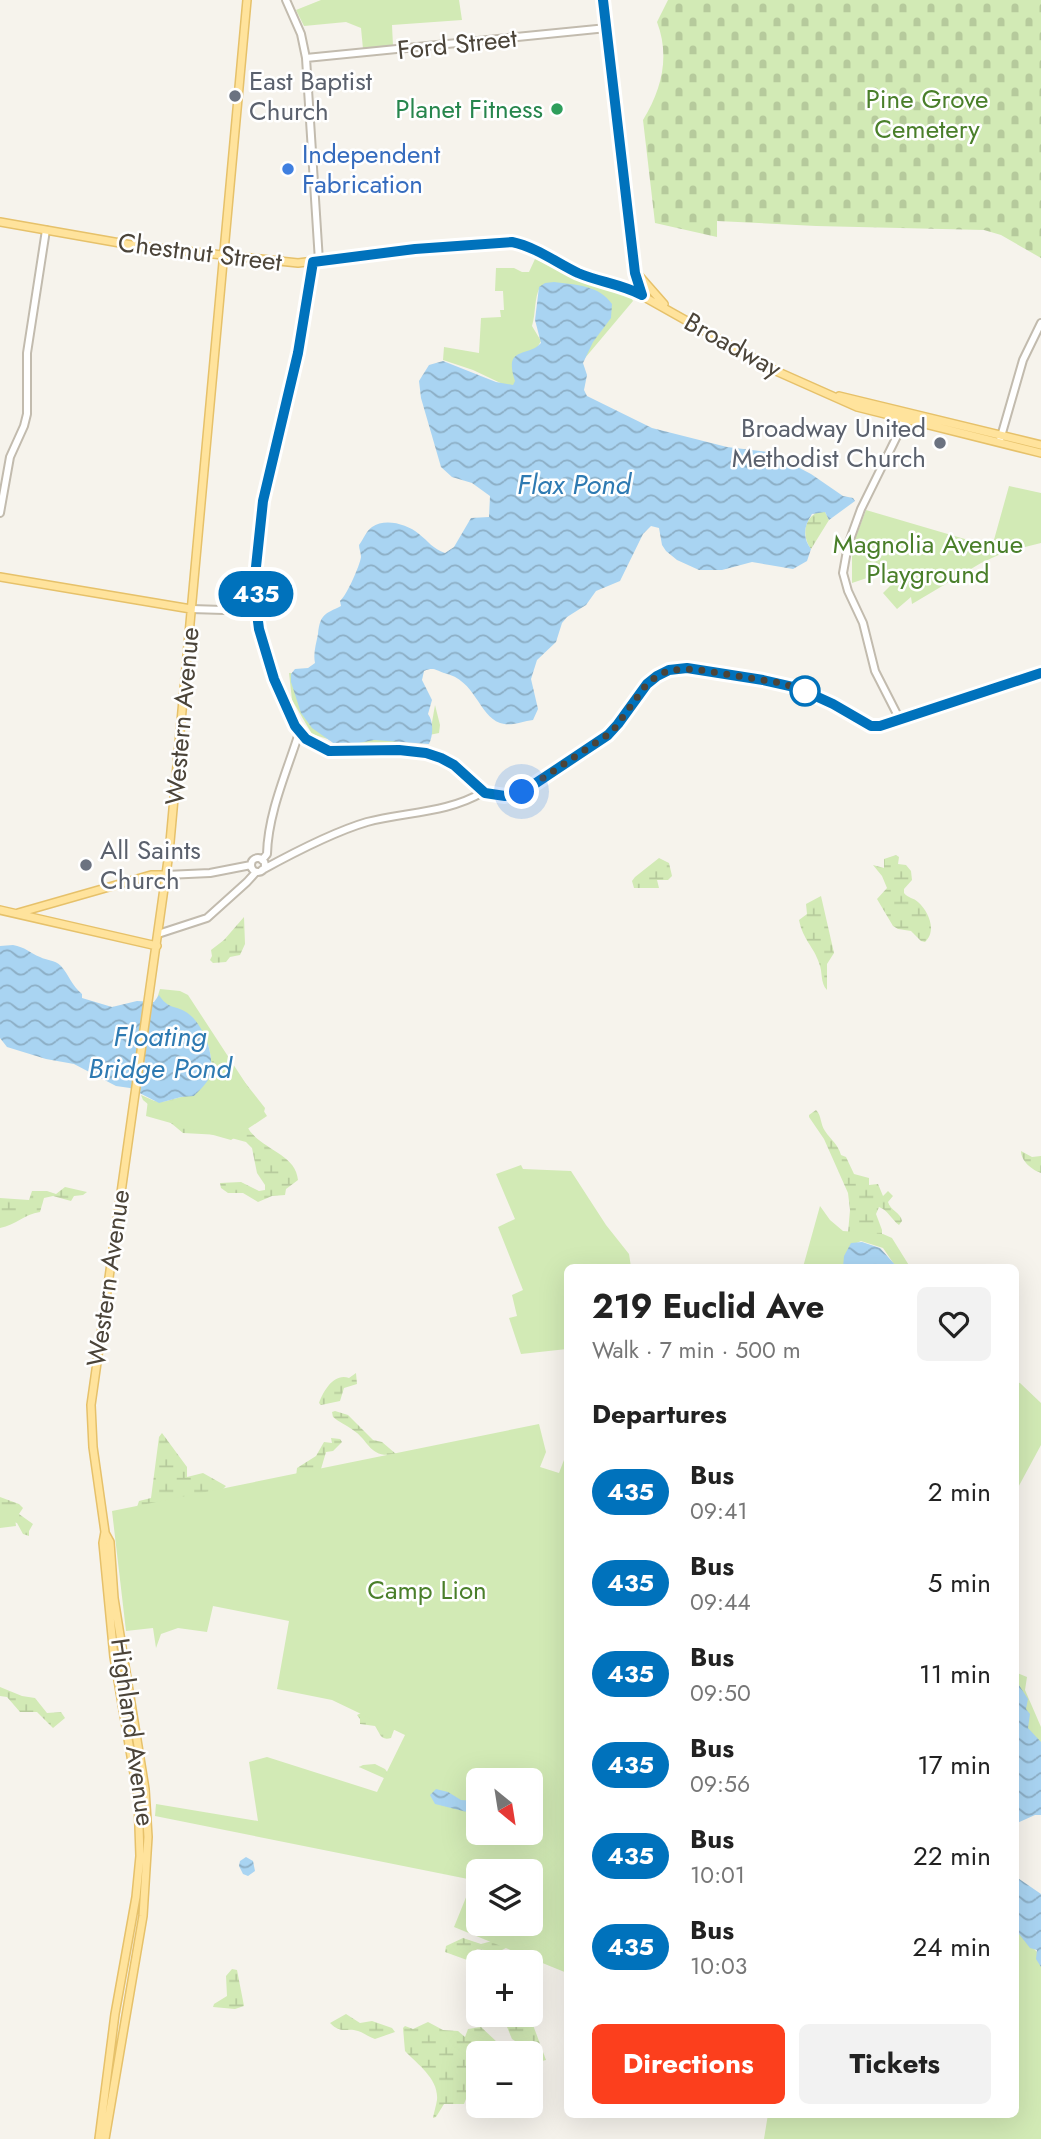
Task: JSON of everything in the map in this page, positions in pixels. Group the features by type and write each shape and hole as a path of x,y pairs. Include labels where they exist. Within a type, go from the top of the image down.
{"main road":[{"name":"Western Avenue","path":"102,1512 93,1447 91,1405 166,874 247,0"},
{"path":"603,0 635,271 642,295"},
{"name":"Chestnut Street","path":"0,222 137,246 291,263 415,249 512,242 524,245 578,272 626,287 642,295"},
{"path":"635,271 669,310"},
{"name":"Broadway","path":"642,295 776,371 825,393 1000,439 1041,453"},
{"name":"Broadway","path":"1000,439 1041,445"},
{"path":"0,578 191,609"},
{"path":"14,914 166,874"},
{"path":"0,910 157,946"},
{"name":"Highland Avenue","path":"99,2139 141,1856 136,1789 112,1644 102,1512"},
{"name":"Highland Avenue","path":"105,1532 110,1542 119,1638 145,1789 148,1845 143,1916 105,2139"}],"street":[{"path":"286,0 301,34 306,58 316,261 298,353 270,463 256,559 259,629 274,679 299,733 315,745 335,752 399,750 426,753 454,765 483,792 505,796 527,789 612,732 646,685 669,670 687,668 781,683 820,698 871,726 900,720 1041,673"},
{"name":"Ford Street","path":"306,58 607,28"},
{"path":"0,513 10,457 27,415 27,353 46,230"},
{"path":"1000,439 1023,360 1041,323"},
{"path":"900,720 875,671 863,623 848,592 843,573 848,545 861,509 905,415"},
{"path":"191,609 257,611"},
{"path":"158,934 207,918 247,882 260,863 299,733"},
{"path":"166,874 210,873 288,857 359,824 443,807 469,800 483,792"},
{"path":"260,863 267,841"},
{"path":"260,863 288,857"}],"green space":[{"path":"321,0 459,0 462,20 392,25 393,46 363,49 361,28 346,22 304,26 296,10"},
{"name":"Pine Grove Cemetery","path":"668,0 1041,0 1041,258 1001,235 984,230 717,221 717,237 655,223 643,120 655,96 662,72 663,47 657,22"},
{"path":"535,259 578,280 631,297 633,301 585,358 540,287 532,326 541,341 511,388 473,370 443,360 444,347 479,353 481,318 501,317 500,310 504,310 503,291 495,291 496,268 514,268 529,272"},
{"name":"Magnolia Avenue Playground","path":"1009,486 1041,493 1041,543 1005,552 981,563 912,604 911,597 897,609 883,593 896,580 876,575 852,583 852,547 866,510 992,547"},
{"path":"818,512 825,512 829,520 811,549 805,534 809,519"},
{"path":"289,673 303,674 430,734 435,705 440,725 439,733 385,744 340,743 312,734 292,700"},
{"path":"896,855 899,857 898,864 906,865 911,871 912,880 904,893 922,906 930,922 931,933 925,942 911,931 893,926 877,899 887,888 873,865 884,868 884,859"},
{"path":"659,858 669,863 672,876 668,880 657,880 659,888 634,888 632,881 635,877"},
{"path":"821,896 834,953 827,964 827,990 817,957 799,920 807,914 806,904"},
{"path":"244,917 245,944 240,955 230,957 226,962 213,963 210,960 211,950 224,940"},
{"path":"160,989 180,991 188,995 267,1116 231,1140 146,1116 148,1100 160,1102 180,1099 195,1089 214,1062 207,1043 155,1005"},
{"path":"164,993 190,1001 231,1065 265,1108 264,1112 247,1118 246,1124 258,1139 283,1157 296,1171 298,1180 286,1189 285,1195 272,1196 258,1202 243,1193 228,1193 221,1188 220,1183 241,1182 259,1191 265,1190 265,1185 257,1173 252,1148 246,1142 220,1135 183,1133 143,1100 141,1095 159,1103 193,1097 206,1082 211,1065 209,1047 200,1029 188,1014 162,999 159,995"},
{"path":"816,1110 822,1126 841,1155 846,1157 854,1174 869,1178 869,1185 878,1184 883,1196 888,1191 893,1196 888,1202 902,1221 899,1225 879,1207 876,1214 882,1236 848,1233 848,1193 824,1139 809,1117"},
{"path":"1021,1151 1032,1157 1041,1156 1041,1173 1028,1165"},
{"path":"521,1165 523,1169 571,1171 606,1225 629,1254 631,1264 564,1264 564,1349 521,1354 509,1318 517,1316 512,1295 523,1290 498,1227 515,1219 496,1174"},
{"path":"65,1187 87,1192 74,1196 71,1201 53,1196 44,1198 40,1212 0,1228 0,1198 29,1200 32,1191 56,1194"},
{"path":"820,1206 830,1220 843,1231 883,1234 892,1238 908,1264 894,1264 883,1248 861,1241 850,1246 844,1264 804,1264"},
{"path":"356,1373 357,1384 344,1388 340,1401 321,1405 319,1403 334,1380 349,1378"},
{"path":"1019,1383 1041,1403 1041,1445 1019,1486"},
{"path":"332,1412 348,1415 373,1440 382,1442 396,1454 375,1452 359,1434 333,1417"},
{"name":"Camp Lion","path":"539,1424 546,1452 540,1467 559,1473 564,1460 564,1972 543,1963 543,1950 511,1950 476,1936 543,1936 543,1859 466,1859 466,1879 155,1816 156,1804 258,1821 249,1762 267,1757 377,1792 405,1735 332,1700 277,1689 289,1621 213,1606 207,1632 178,1628 161,1634 156,1648 153,1628 126,1631 112,1511"},
{"path":"162,1433 187,1467 187,1477 203,1473 226,1486 221,1491 136,1510 139,1501 151,1498 159,1437"},
{"path":"331,1438 340,1439 342,1442 333,1451 326,1452 321,1469 296,1477 297,1468 316,1456 324,1442 332,1443"},
{"path":"0,1497 23,1508 19,1514 33,1524 29,1536 23,1534 17,1523 0,1518"},
{"path":"0,1509 15,1519 16,1526 0,1528"},
{"path":"1019,1674 1027,1677 1025,1690 1041,1727 1041,1790 1019,1800"},
{"path":"0,1687 35,1698 47,1713 61,1712 65,1718 53,1728 37,1712 20,1712 7,1697 0,1696"},
{"path":"361,1713 400,1728 394,1730 391,1738 385,1738 375,1726 360,1724 357,1715"},
{"path":"375,1764 385,1769 395,1783 359,1767"},
{"name":"Camp Lion","path":"466,1897 466,1932 454,1927"},
{"path":"1019,1933 1037,1952 1041,1962 1041,2139 764,2139 767,2118 1019,2118"},
{"path":"463,1938 481,1944 492,1941 508,1947 502,1950 466,1950 466,1960 445,1952 446,1946"},
{"path":"232,1969 237,1970 244,2006 235,2009 213,2007 227,1996 226,1976"},
{"path":"346,2014 360,2023 372,2021 392,2028 395,2032 375,2039 358,2031 338,2029 330,2023"},
{"path":"428,2022 443,2030 458,2031 465,2037 468,2029 481,2027 496,2041 466,2041 464,2104 444,2104 433,2118 437,2100 435,2085 405,2051 403,2028 405,2026 413,2029"},
{"path":"507,2027 534,2027 539,2041 515,2041"}],"water":[{"name":"Flax Pond","path":"554,282 594,289 612,304 611,318 593,342 583,363 587,375 584,390 587,396 652,428 727,447 769,452 855,501 829,520 825,512 812,514 805,532 811,549 807,561 793,569 752,562 722,570 699,570 677,560 666,551 659,528 651,526 643,534 620,581 596,591 586,605 567,617 562,623 556,642 537,660 531,679 538,709 533,720 513,724 500,723 486,713 463,683 455,677 430,669 424,671 422,680 432,700 428,714 432,729 429,744 374,740 336,745 312,728 301,713 291,674 295,669 308,668 315,663 320,622 327,613 341,606 340,601 358,566 361,557 359,545 366,533 377,524 396,523 414,530 445,553 454,547 471,518 489,517 490,496 472,483 452,477 441,467 421,398 419,381 429,365 443,361 496,382 513,385 515,381 512,362 515,357 541,343 535,320 539,287"},
{"name":"Floating Bridge Pond","path":"13,945 58,964 82,994 82,998 112,1007 137,1001 154,1002 159,995 168,1005 186,1012 193,1017 208,1043 211,1072 207,1082 194,1096 159,1103 130,1088 116,1086 74,1064 7,1047 0,1038 0,946"},
{"path":"862,1242 880,1248 894,1264 843,1264 851,1243"},
{"path":"1019,1685 1028,1699 1028,1728 1041,1742 1041,1815 1019,1822"},
{"path":"436,1789 466,1800 466,1812 435,1804 430,1795"},
{"path":"246,1857 253,1861 255,1871 248,1876 243,1874 239,1866 240,1861"},
{"path":"1019,1879 1041,1894 1041,1967 1036,1959 1037,1950 1030,1948 1019,1934"}],"bus line":[{"name":"435","path":"603,0 635,273 642,295 626,287 578,272 524,245 512,242 415,249 313,262 298,353 270,463 256,567 259,629 274,679 295,726 306,739 329,751 399,750 426,753 449,761 485,793 505,796 527,789 608,735 646,685 669,670 687,668 781,683 833,704 871,726 880,726 1041,673"}],"place":[{"name":"East Baptist Church","path":"235,96"},
{"name":"Planet Fitness","path":"557,109"},
{"name":"Independent Fabrication","path":"288,169"},
{"name":"Broadway United Methodist Church","path":"940,443"},
{"name":"All Saints Church","path":"86,865"}],"route":[{"path":"522,792 612,732 646,685 669,670 694,669 781,683 805,691"}]}
